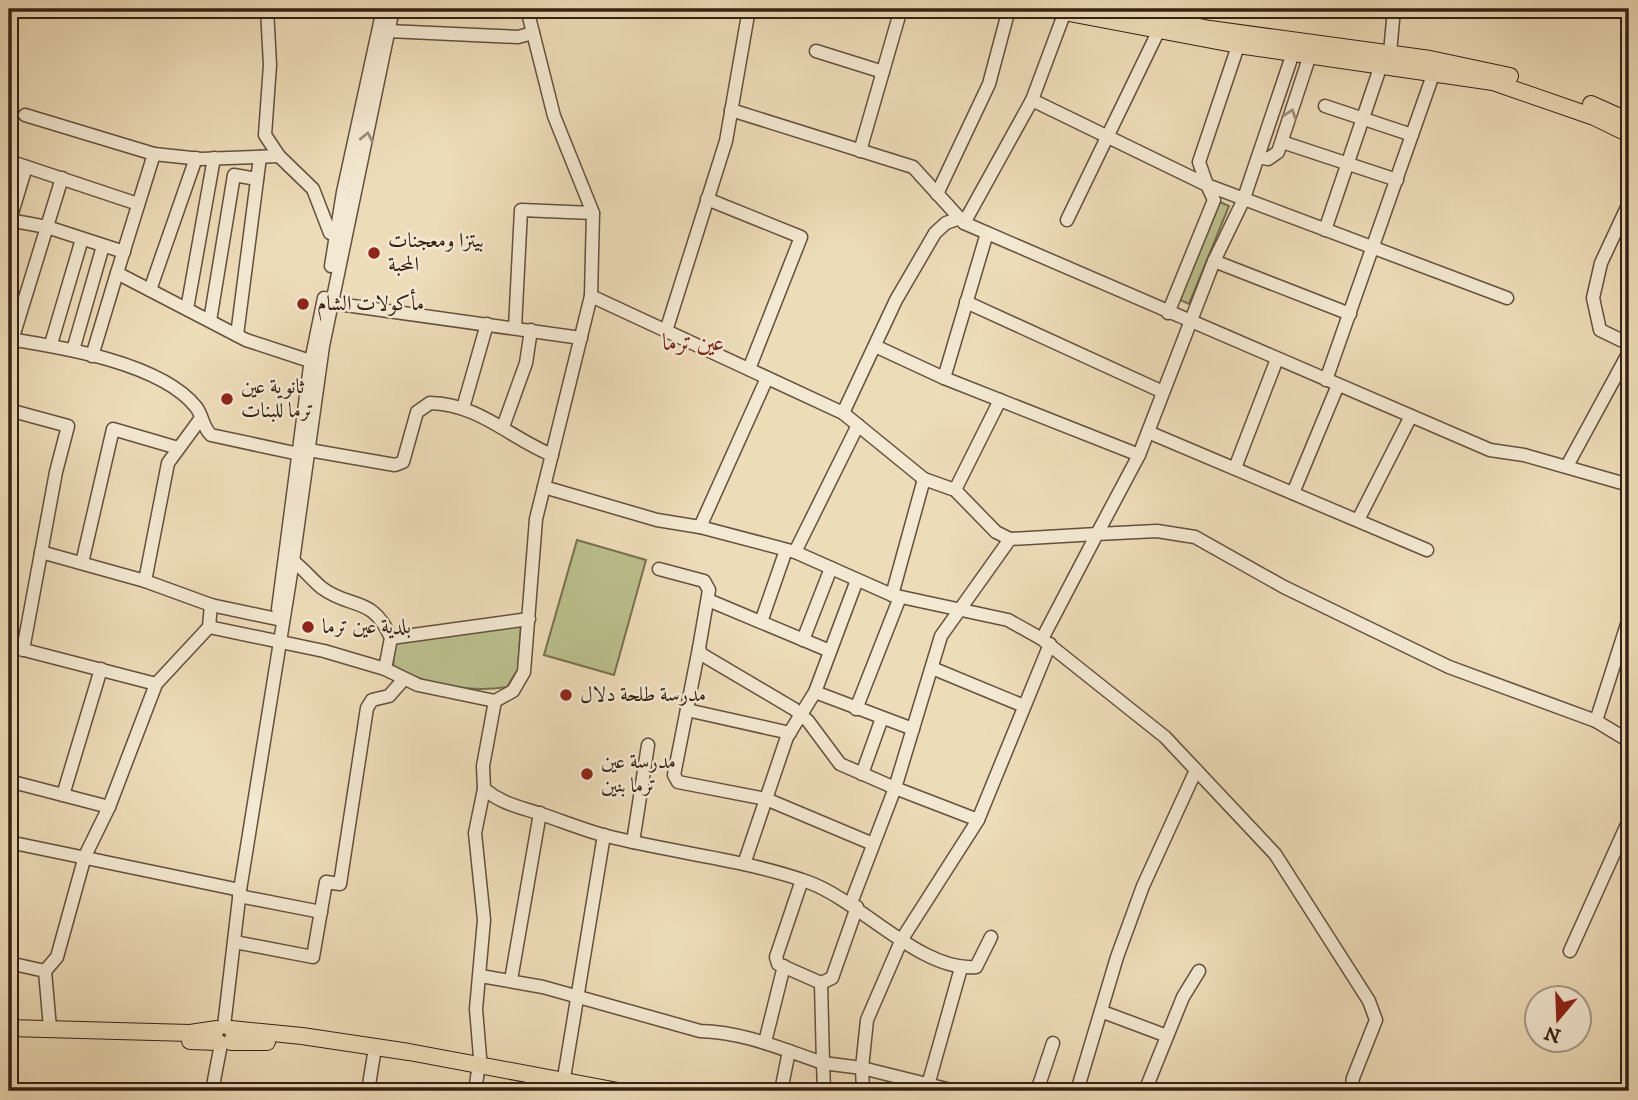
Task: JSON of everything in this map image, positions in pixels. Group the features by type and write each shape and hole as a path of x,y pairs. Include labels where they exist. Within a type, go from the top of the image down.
{"main road":[{"path":"1048,9 1158,32 1240,39 1496,72 1629,121"},
{"path":"1106,9 1240,39"},
{"path":"1296,47 1310,55 1385,59 1434,72 1511,86 1594,117 1629,134"},
{"path":"9,1028 283,1038 479,1069 565,1087 618,1091"},
{"path":"9,1036 224,1035"},
{"path":"283,1038 479,1069"}],"street":[{"path":"267,9 270,65 264,125 270,145 313,189 330,233 341,238"},
{"path":"278,643 277,619 304,452 383,9"},
{"path":"346,206 393,9"},
{"path":"209,627 324,651 385,669 418,685 495,701 513,691 524,672 537,519 591,296 593,214 554,116 527,9"},
{"path":"666,331 726,141 749,9"},
{"path":"860,151 901,9"},
{"path":"937,194 989,84 1010,9"},
{"path":"1325,230 1385,59 1394,9"},
{"path":"843,413 896,300 934,233 946,223 962,220 1032,100 1065,11"},
{"path":"388,31 518,37 533,33"},
{"path":"1067,220 1158,32"},
{"path":"1168,313 1214,200 1199,162 1240,39"},
{"path":"863,1091 862,1068 867,1020 902,939 978,820 1024,706 1046,641 1097,534 1139,455 1189,322 1243,201 1296,47"},
{"path":"816,51 883,72"},
{"path":"1258,157 1272,158 1282,142 1310,55"},
{"path":"1293,493 1332,382 1350,314 1434,72"},
{"path":"1032,100 1243,201 1507,298"},
{"path":"1325,106 1412,135"},
{"path":"731,110 913,167 962,220 987,233 1490,450 1567,466 1629,485"},
{"path":"25,115 154,154 195,158 279,156"},
{"path":"1282,142 1397,180"},
{"path":"92,356 154,154"},
{"path":"237,335 260,157"},
{"path":"150,290 195,158"},
{"path":"187,309 214,158"},
{"path":"9,161 138,204"},
{"path":"26,167 9,221 47,227 124,252"},
{"path":"210,321 234,175 257,178"},
{"path":"62,178 10,343 51,344 162,379 197,408 203,427 223,440 395,466 403,462 417,412 422,406 439,403 463,408 552,455"},
{"path":"707,199 801,237 749,369"},
{"path":"1629,202 1601,263 1593,298 1600,330 1629,344"},
{"path":"516,328 522,210 593,214"},
{"path":"944,378 987,233"},
{"path":"212,1091 224,1035 240,893 293,561 310,361 341,238"},
{"path":"51,344 82,239"},
{"path":"73,350 103,246"},
{"path":"1214,261 1350,314"},
{"path":"117,273 268,350 310,361"},
{"path":"591,296 843,413 924,479 955,490 996,532 1010,539 1157,531 1195,537 1284,587 1449,667 1596,722 1629,741"},
{"path":"966,302 1163,392"},
{"path":"331,303 581,338"},
{"path":"463,408 487,324"},
{"path":"503,427 526,363 531,330"},
{"path":"875,346 944,378 1139,455"},
{"path":"1567,466 1629,352"},
{"path":"1235,468 1277,359"},
{"path":"700,527 767,378"},
{"path":"955,490 1000,400"},
{"path":"9,410 68,426 23,650"},
{"path":"1358,520 1411,416"},
{"path":"145,581 168,463 201,418"},
{"path":"761,622 791,551 858,425"},
{"path":"82,563 113,429 178,448"},
{"path":"1148,432 1427,550"},
{"path":"856,709 896,596 924,479"},
{"path":"544,487 657,520 700,527 791,551 896,596 1008,620 1046,641 1165,737 1275,854 1368,1001 1376,1020 1353,1077 1351,1091"},
{"path":"802,880 776,957 778,964 821,983 832,978 941,636 1010,539"},
{"path":"41,552 145,581 211,605 277,619"},
{"path":"293,561 333,594 370,607 391,638 385,669"},
{"path":"803,640 831,568"},
{"path":"659,569 704,581 709,590 674,775 678,782 766,799 873,844"},
{"path":"744,864 790,733 803,716 815,692 857,580"},
{"path":"708,600 830,651"},
{"path":"50,1028 45,971 57,957 85,856 109,807 156,684 209,627 211,605"},
{"path":"391,638 529,619"},
{"path":"1596,722 1628,623"},
{"path":"9,646 156,684"},
{"path":"699,648 701,654 760,687 803,716 840,764 978,820"},
{"path":"932,668 1024,706"},
{"path":"64,795 101,669"},
{"path":"235,942 313,957 326,882 340,884 367,708 372,700 389,696 404,679"},
{"path":"815,692 913,729"},
{"path":"475,1091 479,1069 476,1009 484,920 475,833 484,789 483,766 495,701"},
{"path":"687,710 790,733"},
{"path":"862,774 883,718"},
{"path":"633,842 648,745"},
{"path":"1077,1091 1117,957 1143,886 1196,770"},
{"path":"9,781 109,807"},
{"path":"484,789 500,803 540,813 604,835 744,864 802,880 854,905 902,939 961,968 976,967 991,937"},
{"path":"511,980 540,813"},
{"path":"1570,951 1628,827"},
{"path":"565,1087 604,835"},
{"path":"9,842 85,856 321,912"},
{"path":"9,964 45,971"},
{"path":"765,1042 783,966"},
{"path":"928,1085 961,968"},
{"path":"1146,1091 1183,996 1199,971"},
{"path":"481,976 511,980 700,1031 722,1031 765,1042 823,1063 862,1068 955,1091"},
{"path":"821,983 824,1091"},
{"path":"1102,1012 1167,1036"},
{"path":"1037,1091 1053,1043"},
{"path":"781,1091 789,1051"},
{"path":"368,1091 374,1054"}],"green space":[{"path":"1220,202 1229,206 1189,304 1180,300"},
{"path":"577,540 646,560 614,675 544,655"},
{"path":"521,625 518,669 507,687 478,689 449,686 393,668 395,642"}],"place":[{"name":"بيتزا ومعجنات المحبة","path":"374,253"},
{"name":"مأكولات الشام","path":"303,304"},
{"name":"ثانوية عين ترما للبنات","path":"227,399"},
{"name":"بلدية عين ترما","path":"308,627"},
{"name":"مدرسة طلحة دلال","path":"566,695"},
{"name":"مدرسة عين ترما بنين","path":"587,774"}],"district":[{"name":"عين ترما","path":"693,343"}]}
